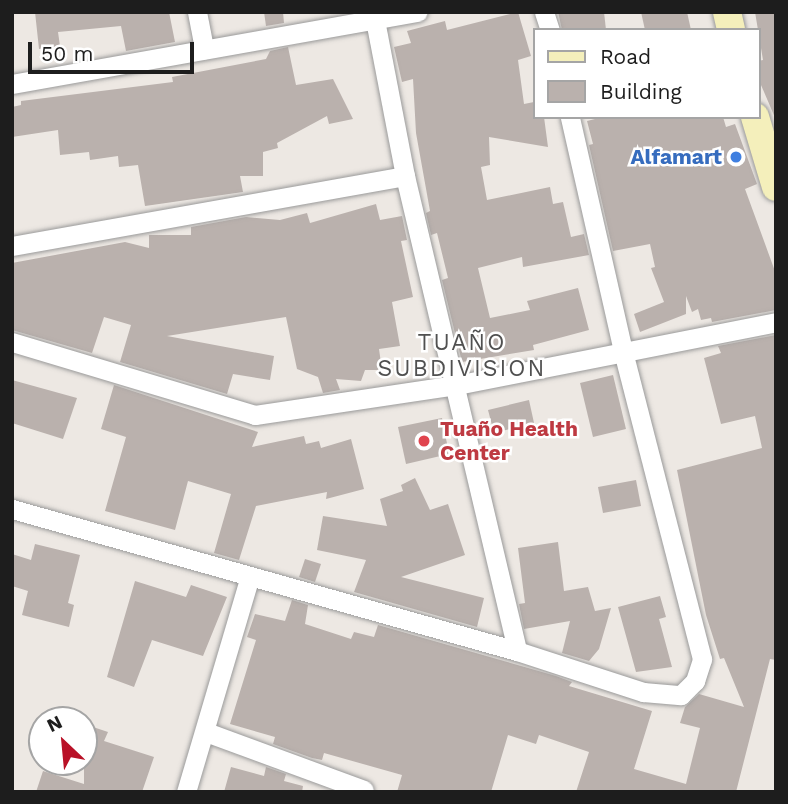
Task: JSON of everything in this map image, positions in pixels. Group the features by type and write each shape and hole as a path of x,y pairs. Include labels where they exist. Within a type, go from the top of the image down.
{"main road":[{"path":"756,119 776,187"}],"street":[{"path":"197,12 204,49"},
{"path":"12,84 418,12"},
{"path":"375,20 405,176 517,651"},
{"path":"12,509 249,579 517,651 668,697 681,695 695,681 702,659 687,589 623,351 570,119"},
{"path":"12,246 405,176"},
{"path":"12,342 255,415 456,385 776,322"},
{"path":"186,792 206,732 249,579"},
{"path":"206,732 364,790"}],"building":[{"path":"35,12 169,12 175,42 126,51 121,26 58,32 60,46 39,49"},
{"path":"264,12 283,12 284,23 266,26"},
{"path":"518,12 531,56 518,60 524,104 532,102 532,119 544,119 548,147 489,137 490,165 481,167 487,200 550,187 553,204 563,202 571,237 584,234 589,255 523,267 522,257 478,268 490,318 530,310 527,301 578,288 589,330 533,345 534,350 462,362 442,280 448,278 437,233 431,235 426,213 430,211 416,133 413,79 402,82 394,47 411,43 407,31 445,21 447,30"},
{"path":"558,12 604,12 606,28 562,28"},
{"path":"641,12 687,12 691,28 645,28"},
{"path":"755,12 776,12 776,120 760,83 760,61 763,60 760,28 758,28"},
{"path":"288,47 296,85 333,79 353,119 329,124 327,116 277,143 278,148 263,152 263,176 240,176 243,192 145,206 138,165 119,167 118,156 90,160 89,152 60,155 58,130 12,137 12,107 21,105 21,101 173,82 172,77 266,59 270,51"},
{"path":"724,119 726,127 735,124 757,184 745,189 776,274 776,310 712,322 711,318 701,320 698,309 692,312 686,296 686,314 640,332 634,314 664,302 651,268 655,267 650,244 613,251 589,145 593,144 587,121"},
{"path":"376,204 380,220 402,216 407,240 401,241 413,297 392,302 400,346 379,349 382,370 365,370 361,381 336,379 340,390 323,393 318,377 297,369 286,317 167,336 274,356 270,380 233,374 227,394 120,362 131,325 104,317 92,353 12,330 12,263 125,242 149,248 149,235 191,235 191,227 246,217 280,220 307,213 310,223"},
{"path":"776,335 776,660 770,659 736,792 576,792 589,752 539,735 536,744 508,735 491,792 397,792 402,775 324,753 322,760 312,758 273,744 275,737 230,724 256,640 247,637 255,614 285,621 292,600 308,605 305,624 351,639 354,632 374,637 378,625 556,676 572,682 569,686 652,711 634,769 686,784 700,728 680,723 685,707 699,694 744,707 724,658 720,659 706,615 677,470 762,448 755,416 721,424 704,358 721,353 718,346"},
{"path":"613,375 626,429 593,437 580,383"},
{"path":"12,380 77,398 63,439 12,423"},
{"path":"114,385 258,432 252,447 304,436 306,444 319,441 321,448 351,439 364,489 326,499 327,492 256,506 239,560 214,553 231,494 188,481 175,530 105,511 126,437 101,429"},
{"path":"529,400 534,423 494,433 488,410"},
{"name":"Tuaño Health Center","path":"442,418 449,454 406,464 398,427"},
{"path":"415,478 430,510 448,504 465,555 401,577 484,598 477,627 354,592 366,560 317,550 323,516 387,526 380,499 403,491 401,485"},
{"path":"636,480 641,506 603,513 598,487"},
{"path":"558,542 564,591 588,587 595,611 611,608 599,649 589,661 562,653 570,621 524,629 519,604 525,603 518,548"},
{"path":"35,544 80,555 68,603 74,605 69,627 22,615 28,591 12,586 12,554 31,560"},
{"path":"305,559 321,564 315,582 299,577"},
{"path":"135,581 186,597 191,585 227,597 203,656 152,640 134,687 107,677"},
{"path":"660,596 666,617 659,619 672,667 636,672 618,607"},
{"path":"98,729 108,732 104,741 154,757 142,792 36,792 41,776 59,776 84,784 84,776 98,776"},
{"path":"231,767 264,776 266,767 286,774 284,781 303,786 302,792 224,792"}],"place":[{"name":"Alfamart","path":"736,157"},
{"name":"Tuaño Health Center","path":"424,441"}],"district":[{"name":"TUAÑO SUBDIVISION","path":"462,356"}]}
